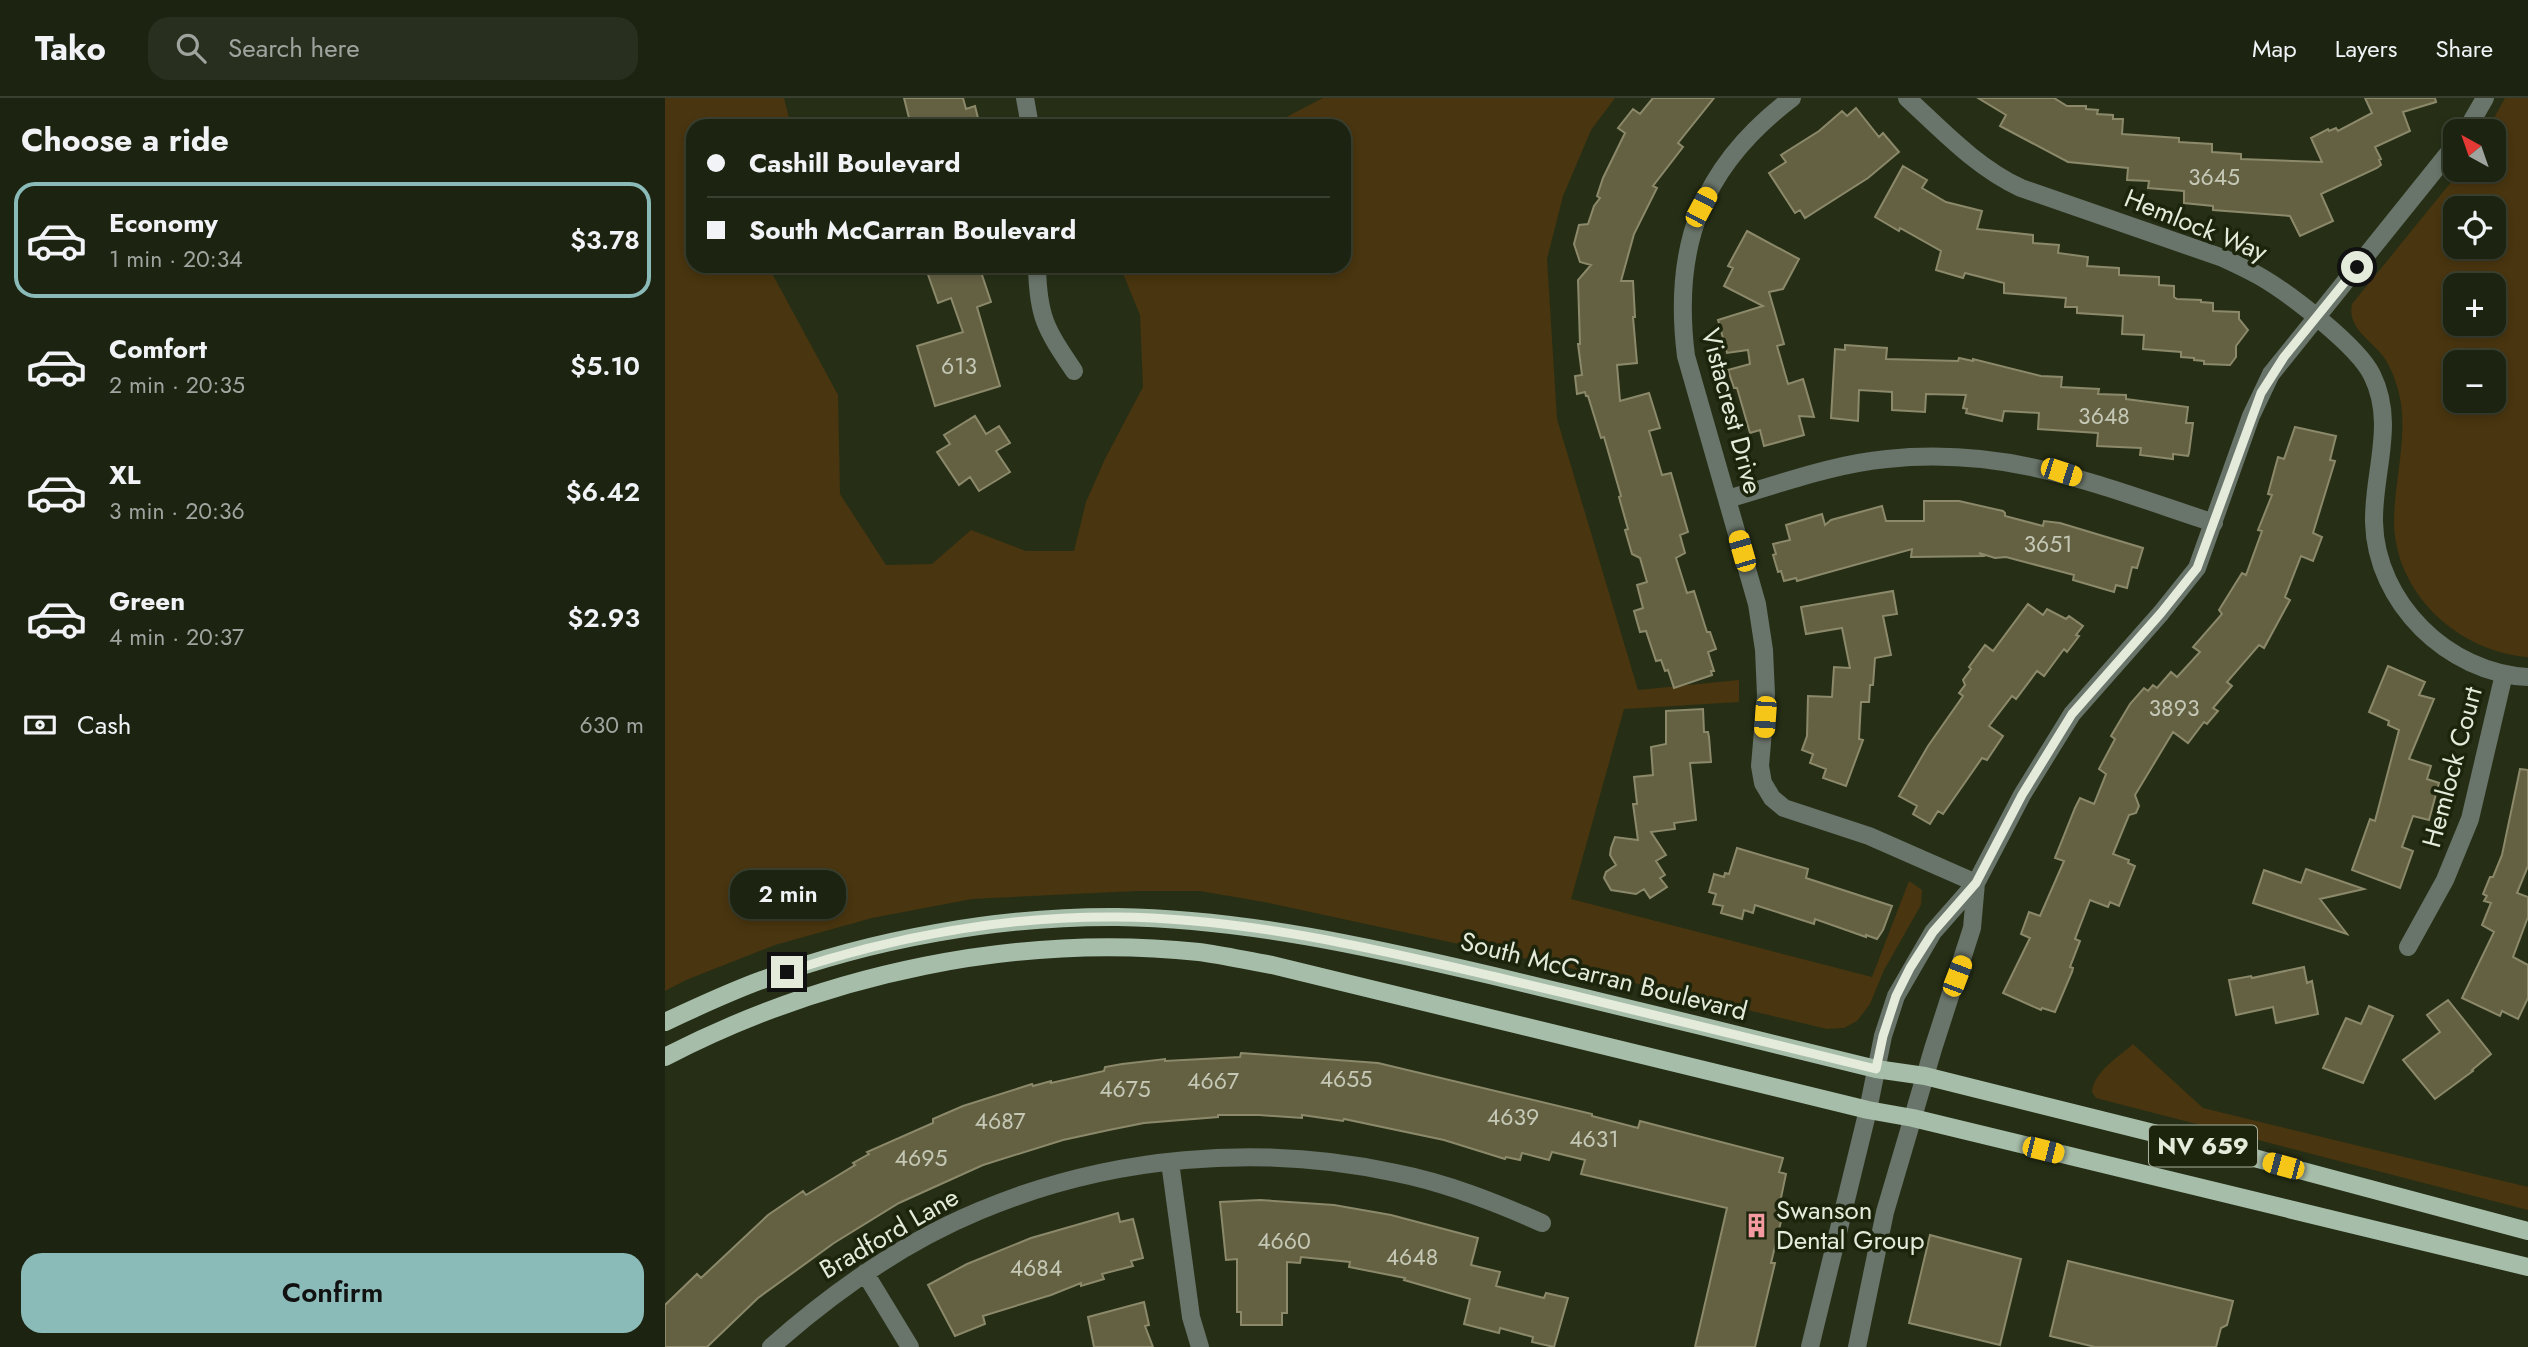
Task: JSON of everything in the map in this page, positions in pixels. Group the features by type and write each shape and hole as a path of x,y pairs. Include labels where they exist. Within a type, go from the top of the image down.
{"main road":[{"name":"South McCarran Boulevard","path":"665,1022 765,979 855,951 932,934 1052,919 1117,917 1246,926 1330,941 1600,1001 1876,1069 1925,1076 2258,1159 2528,1231"},
{"name":"NV 659","path":"665,1057 757,1015 819,993 896,972 1040,950 1128,948 1200,953 1272,965 2528,1267"}],"street":[{"path":"1025,98 1029,119"},
{"name":"Vistacrest Drive","path":"1792,98 1749,135 1720,172 1697,219 1682,279 1681,317 1686,356 1757,604 1764,649 1766,695 1760,766 1763,783 1772,798 1784,808 1868,836 1976,883"},
{"name":"Hemlock Way","path":"1907,98 1979,164 1999,177 2021,188 2223,258 2263,279 2316,318 2355,352 2371,373 2379,392 2384,416 2374,524 2378,550 2391,584 2415,622 2453,655 2473,665 2504,674 2528,677"},
{"path":"2473,119 2485,98"},
{"path":"1810,1347 1868,1110 1883,1036 1896,996 1910,968 1933,932 1976,883 2022,795 2059,734 2091,690 2184,586 2204,554 2235,458 2271,374 2443,160"},
{"path":"1038,273 1041,316 1074,371"},
{"path":"1727,499 1862,463 1928,456 1972,457 2061,472 2214,523"},
{"name":"Hemlock Court","path":"2408,947 2445,880 2470,819 2504,674"},
{"path":"1857,1347 1885,1212 1972,928 1976,883"},
{"name":"Bradford Lane","path":"771,1347 814,1309 865,1273 925,1237 977,1211 1026,1193 1082,1178 1170,1162 1248,1157 1291,1158 1352,1165 1444,1185 1496,1202 1542,1223"},
{"path":"1170,1162 1191,1317 1200,1347"},
{"path":"865,1273 911,1347"}],"shaded area":[{"path":"665,98 784,98 789,119 686,119 686,273 772,273 838,395 840,494 886,565 932,564 971,530 1026,551 1074,551 1086,502 1143,387 1140,315 1123,273 1351,273 1351,119 1282,119 1323,98 1615,98 1591,130 1563,196 1547,259 1557,419 1638,690 1739,680 1739,702 1624,709 1571,899 1872,977 1909,881 1922,890 1921,905 1884,970 1870,1004 1857,1021 1844,1028 1827,1029 1593,973 1264,902 1200,891 1136,891 972,899 872,918 775,945 665,991"},
{"path":"2505,98 2528,98 2528,657 2502,653 2478,644 2456,631 2435,615 2406,573 2397,548 2394,522 2402,438 2401,405 2388,364 2356,327 2351,312 2352,304 2451,182 2506,182 2506,119 2494,119"},
{"path":"2133,1044 2203,1108 2528,1187 2528,1210 2096,1098 2092,1092 2097,1077"}],"building":[{"path":"904,98 963,98 966,109 975,106 978,119 909,119"},
{"path":"1653,98 1714,98 1678,143 1683,147 1653,186 1657,188 1634,234 1621,281 1633,281 1637,363 1617,365 1620,401 1649,393 1660,428 1649,431 1662,475 1671,473 1688,532 1680,535 1685,553 1676,558 1687,593 1694,591 1707,632 1710,632 1716,649 1708,652 1714,671 1711,671 1712,675 1674,688 1668,670 1665,671 1661,660 1656,661 1646,631 1640,632 1634,611 1643,608 1637,585 1647,582 1640,558 1632,554 1625,530 1628,529 1619,497 1621,496 1604,437 1601,438 1588,396 1585,392 1577,394 1575,376 1582,375 1578,344 1578,280 1591,265 1580,262 1574,244 1579,225 1588,224 1600,198 1597,196 1603,178 1625,133 1618,128 1633,109 1640,114"},
{"path":"1978,98 2054,98 2067,106 2086,106 2086,109 2098,110 2097,114 2123,119 2122,134 2179,138 2179,142 2212,144 2212,152 2241,154 2241,159 2322,162 2311,138 2328,129 2329,131 2336,128 2338,131 2372,113 2365,98 2435,98 2436,102 2403,112 2410,131 2375,147 2381,159 2381,165 2377,168 2321,194 2333,221 2300,236 2290,216 2213,210 2213,206 2184,203 2184,191 2148,188 2149,181 2127,180 2128,168 2068,162 2000,126 2006,115"},
{"path":"1856,108 1879,137 1883,133 1899,152 1868,178 1805,218 1800,210 1795,213 1769,173 1786,162 1781,155 1819,131 1842,111 1847,116"},
{"path":"1903,166 1927,180 1922,188 1946,202 1982,211 1977,229 2033,235 2033,243 2059,245 2058,253 2088,257 2087,266 2119,268 2119,275 2159,277 2159,285 2174,286 2174,297 2177,299 2213,303 2213,311 2239,312 2239,319 2248,330 2236,346 2236,357 2230,365 2204,364 2204,361 2181,357 2181,352 2143,349 2144,335 2122,334 2123,316 2077,313 2077,307 2065,307 2066,298 2004,293 2004,283 1965,273 1963,278 1936,270 1941,251 1875,217"},
{"path":"1747,231 1799,259 1783,289 1769,292 1784,344 1777,346 1788,384 1803,379 1814,417 1799,416 1804,435 1764,446 1760,430 1750,433 1737,388 1734,388 1728,370 1750,364 1748,350 1727,353 1718,320 1763,306 1724,286 1733,268 1728,266"},
{"path":"927,273 981,273 991,302 977,307 1000,386 935,406 917,346 963,332 951,298 938,303"},
{"path":"1845,345 1887,348 1886,359 1973,359 2041,376 2062,377 2061,387 2099,389 2098,394 2126,395 2126,399 2188,407 2186,423 2193,423 2189,453 2188,456 2173,454 2173,459 2140,455 2141,448 2097,446 2098,433 2038,429 2039,413 2004,411 2002,421 1966,413 1967,409 1963,408 1966,395 1926,394 1925,412 1892,410 1892,392 1859,390 1858,421 1831,418 1835,349 1845,350"},
{"path":"975,416 986,434 999,426 1010,443 996,451 1010,472 979,491 970,477 959,485 937,452 950,444 944,435"},
{"path":"2295,427 2336,436 2330,460 2335,461 2313,533 2322,537 2313,561 2301,556 2285,597 2290,600 2264,648 2259,645 2227,682 2232,686 2213,708 2218,711 2207,724 2204,722 2188,743 2173,732 2135,795 2139,806 2136,813 2129,815 2113,854 2129,860 2128,863 2135,866 2119,906 2110,902 2108,907 2090,900 2075,939 2080,941 2070,967 2073,968 2072,972 2055,1012 2042,1008 2041,1010 2003,993 2030,938 2021,934 2029,912 2040,916 2064,861 2055,858 2075,808 2080,798 2094,804 2106,774 2099,769 2115,739 2111,736 2130,704 2144,688 2148,691 2153,685 2157,688 2171,672 2177,677 2200,652 2193,647 2222,614 2219,610 2242,573 2246,575 2262,531 2258,530 2272,495 2268,494 2278,457 2284,459"},
{"path":"1924,501 1959,501 2003,511 2005,516 2043,526 2044,521 2060,523 2143,548 2137,568 2132,567 2127,588 2116,585 2114,592 2073,580 2074,575 2006,557 1995,558 1979,553 1983,556 1911,557 1912,549 1797,581 1796,578 1784,581 1781,571 1778,572 1773,544 1790,540 1786,525 1822,514 1825,525 1831,520 1882,506 1886,521 1924,521"},
{"path":"1893,591 1897,614 1883,616 1891,655 1875,658 1869,702 1861,702 1859,739 1863,740 1846,786 1823,778 1826,769 1810,763 1813,754 1802,750 1807,736 1808,696 1832,697 1834,667 1850,668 1842,628 1806,634 1801,607"},
{"path":"2028,604 2043,615 2047,609 2066,619 2069,616 2083,626 2076,635 2079,636 2067,652 2064,649 2044,676 2037,671 2016,699 2012,696 1989,726 2003,736 1987,760 1982,758 1943,814 1938,811 1930,824 1913,814 1917,806 1899,796 1928,746 1963,696 1959,693 1965,685 1963,680 1971,669 1969,667 1985,645 1993,651"},
{"path":"2388,666 2425,682 2419,695 2434,699 2409,759 2431,766 2427,779 2439,783 2429,820 2413,816 2402,847 2413,851 2400,888 2352,870 2370,819 2375,821 2399,730 2388,725 2389,721 2369,712"},
{"path":"1703,709 1704,732 1708,732 1711,762 1690,763 1696,820 1674,823 1675,829 1651,832 1666,855 1656,861 1665,875 1660,878 1667,887 1650,898 1644,889 1636,894 1611,890 1604,878 1606,872 1616,865 1610,855 1611,848 1615,837 1638,840 1633,804 1637,804 1634,777 1653,775 1651,747 1666,744 1666,711"},
{"path":"2520,769 2528,770 2528,866 2517,893 2528,897 2528,917 2513,957 2528,965 2528,998 2518,1019 2502,1011 2500,1016 2462,998 2494,932 2482,925 2491,903 2484,901 2487,896 2483,894 2502,855"},
{"path":"1737,848 1808,869 1806,878 1892,906 1883,930 1877,939 1866,937 1815,919 1814,924 1755,905 1753,913 1744,910 1742,919 1721,913 1723,906 1713,904 1716,894 1709,892 1714,874 1724,877 1725,873 1729,874"},
{"path":"2306,869 2364,889 2320,899 2347,934 2253,903 2264,870 2301,883"},
{"path":"2304,967 2307,983 2312,981 2318,1014 2276,1023 2273,1007 2236,1015 2229,980"},
{"path":"2448,1000 2491,1054 2435,1099 2403,1060 2440,1032 2427,1015"},
{"path":"2369,1006 2393,1016 2363,1083 2323,1068 2346,1018 2361,1024"},
{"path":"1241,1053 1378,1063 1592,1114 1638,1128 1640,1121 1783,1158 1779,1172 1786,1174 1778,1212 1783,1213 1771,1263 1775,1263 1755,1347 1695,1347 1727,1208 1581,1174 1585,1160 1552,1152 1549,1160 1522,1153 1520,1160 1505,1159 1444,1140 1344,1119 1302,1115 1302,1118 1218,1115 1144,1123 1109,1130 1063,1140 983,1165 899,1203 834,1243 758,1298 707,1347 665,1347 665,1305 697,1274 701,1278 768,1215 803,1191 806,1195 855,1165 853,1163 869,1154 867,1152 933,1123 933,1119 963,1106 1032,1084 1051,1083 1104,1071 1105,1067 1122,1064 1165,1059 1240,1057"},
{"path":"1260,1200 1334,1205 1391,1215 1478,1238 1471,1265 1500,1272 1496,1286 1544,1298 1546,1293 1568,1298 1554,1347 1532,1342 1533,1337 1500,1328 1499,1333 1464,1324 1470,1299 1404,1280 1405,1278 1349,1267 1350,1262 1301,1257 1300,1263 1287,1262 1287,1313 1282,1313 1282,1325 1241,1325 1241,1312 1237,1312 1237,1259 1226,1260 1220,1202"},
{"path":"1118,1213 1120,1222 1133,1219 1143,1258 1131,1261 1133,1266 1102,1274 1104,1279 1081,1286 1081,1283 983,1316 985,1324 955,1336 928,1285 967,1264 1031,1238"},
{"path":"1930,1235 2021,1259 2000,1345 1909,1323"},
{"path":"2068,1261 2233,1301 2227,1325 2221,1328 2216,1347 2095,1347 2050,1336"},
{"path":"1144,1302 1149,1325 1145,1326 1153,1347 1094,1347 1088,1317"}],"place":[{"name":"Swanson Dental Group","path":"1756,1225"}],"route":[{"path":"787,972 855,951 932,934 1052,919 1117,917 1246,926 1445,965 1876,1069 1896,996 1910,968 1933,932 1976,883 2022,795 2072,714 2197,568 2251,416 2271,374 2357,267"}]}
